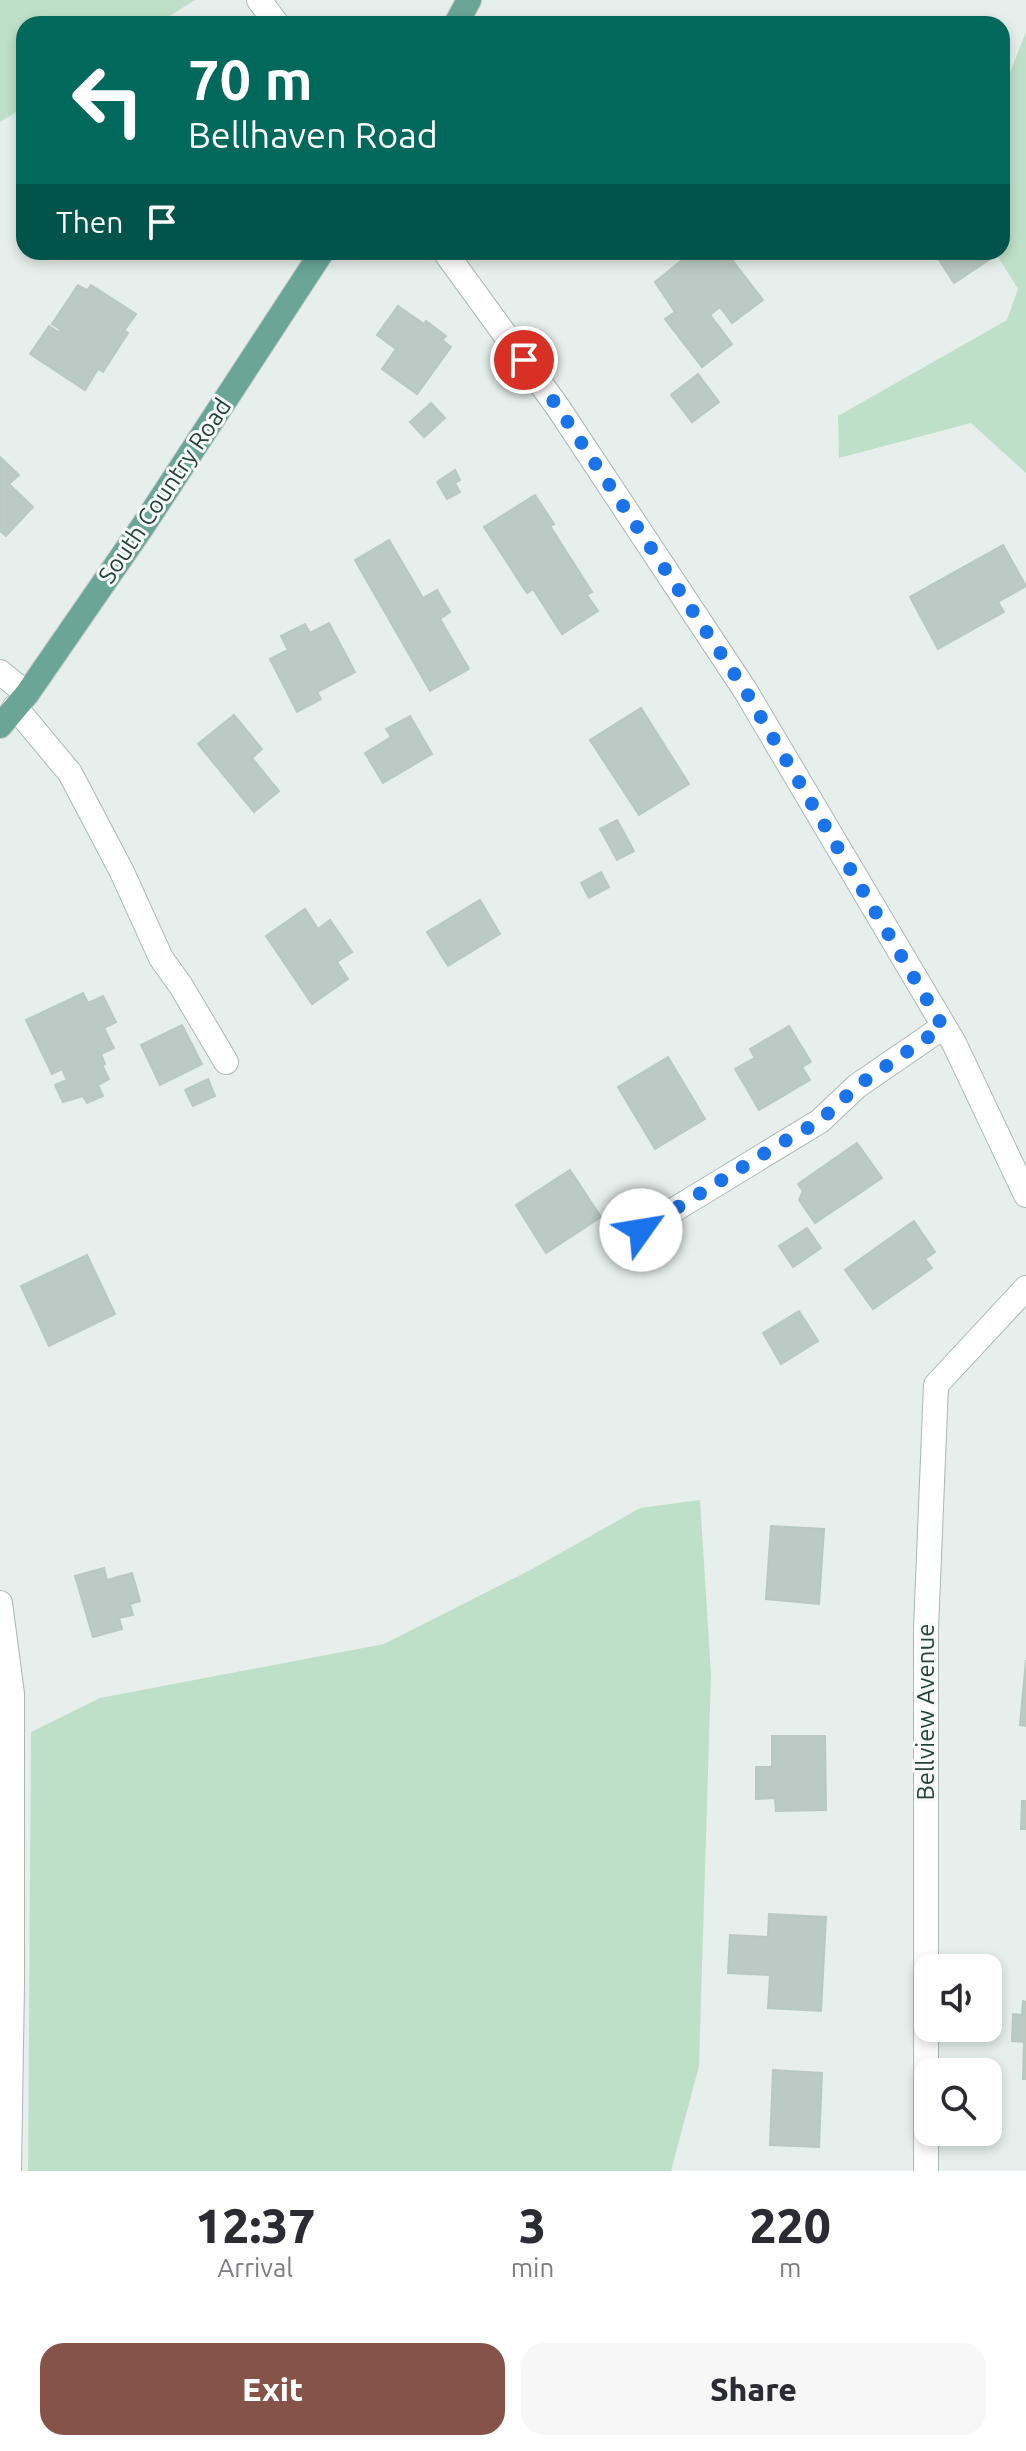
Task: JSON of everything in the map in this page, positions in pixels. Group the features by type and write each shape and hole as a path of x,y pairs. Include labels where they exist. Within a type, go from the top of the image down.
{"main road":[{"name":"South Country Road","path":"14,709 143,526 317,260"}],"street":[{"path":"451,260 557,406 745,690 954,1043 1026,1195"},
{"path":"0,672 14,709 70,773 122,872 161,958 226,1062"},
{"path":"641,1230 820,1121 857,1086 943,1027"},
{"name":"Bellview Avenue","path":"926,2171 926,1629 936,1385 1026,1288"},
{"path":"0,1603 12,1694 9,2171"}],"green space":[{"path":"0,0 195,0 170,16 16,16 16,112 0,122"},
{"path":"1026,32 1026,473 971,423 839,458 838,416 1007,320 1018,289 1000,260 1010,260 1010,73"},
{"path":"700,1500 711,1674 699,2066 671,2171 28,2171 31,1732 100,1698 384,1644 534,1568 640,1508"}],"building":[{"path":"682,260 732,260 763,300 732,323 720,307 710,315 732,344 702,367 665,319 675,312 655,282"},
{"path":"939,260 988,260 954,283"},
{"path":"78,285 87,290 91,285 136,314 124,331 128,333 103,372 98,369 85,390 30,354 49,326 59,332 61,330 52,324"},
{"path":"398,306 446,336 442,340 451,347 417,394 382,369 396,349 377,335"},
{"path":"698,374 719,402 692,422 671,395"},
{"path":"431,403 445,418 424,437 410,422"},
{"path":"0,457 19,475 9,484 33,507 6,536 0,531"},
{"path":"455,470 460,480 455,483 460,492 447,499 437,482"},
{"path":"535,495 554,524 550,526 592,592 587,595 598,611 562,634 533,589 527,593 484,527"},
{"path":"389,540 423,598 437,590 450,612 440,619 469,669 430,691 355,560"},
{"path":"1003,545 1026,586 998,602 1004,612 938,649 910,597"},
{"path":"329,623 355,672 317,692 321,699 297,712 270,659 288,650 281,636 305,624 310,633"},
{"path":"641,708 689,784 639,815 590,740"},
{"path":"234,715 262,749 252,758 279,791 254,812 198,744"},
{"path":"410,716 432,754 383,783 365,753 391,737 386,729"},
{"path":"617,820 634,851 617,860 600,829"},
{"path":"601,872 609,887 589,898 581,883"},
{"path":"480,900 500,934 448,966 427,932"},
{"path":"305,909 318,929 330,920 352,952 337,962 348,979 312,1004 266,936"},
{"path":"83,993 88,1003 103,996 116,1022 104,1028 114,1048 101,1054 105,1064 102,1065 109,1079 98,1085 103,1096 87,1103 83,1096 63,1102 55,1085 67,1080 62,1069 52,1074 26,1020"},
{"path":"182,1025 202,1064 160,1085 141,1045"},
{"path":"789,1026 811,1062 802,1067 810,1080 759,1110 735,1069 755,1058 750,1049"},
{"path":"668,1057 705,1119 655,1149 618,1087"},
{"path":"208,1079 215,1096 193,1106 185,1090"},
{"path":"857,1143 882,1178 815,1223 799,1200 803,1191 798,1184"},
{"path":"570,1170 601,1217 546,1253 516,1205"},
{"path":"914,1221 935,1252 925,1259 932,1268 873,1309 845,1270"},
{"path":"807,1228 821,1248 793,1267 779,1246"},
{"path":"87,1255 115,1314 49,1346 21,1286"},
{"path":"799,1311 818,1341 781,1364 763,1333"},
{"path":"771,1526 824,1529 819,1604 766,1599"},
{"path":"104,1568 107,1580 132,1573 140,1601 130,1604 133,1615 119,1618 122,1629 93,1637 75,1576"},
{"path":"1026,1660 1026,1726 1020,1725"},
{"path":"772,1736 825,1736 826,1810 776,1811 775,1798 756,1799 756,1767 772,1767"},
{"path":"1022,1801 1026,1801 1026,1829 1021,1829"},
{"path":"769,1914 826,1917 821,2011 768,2008 770,1975 728,1973 730,1935 768,1937"},
{"path":"1023,2001 1026,2002 1026,2079 1023,2079 1024,2042 1012,2041 1013,2014 1022,2015"},
{"path":"773,2070 822,2073 819,2147 770,2145"}],"route":[{"path":"524,360 745,690 943,1027 857,1086 820,1121 641,1230"}]}
